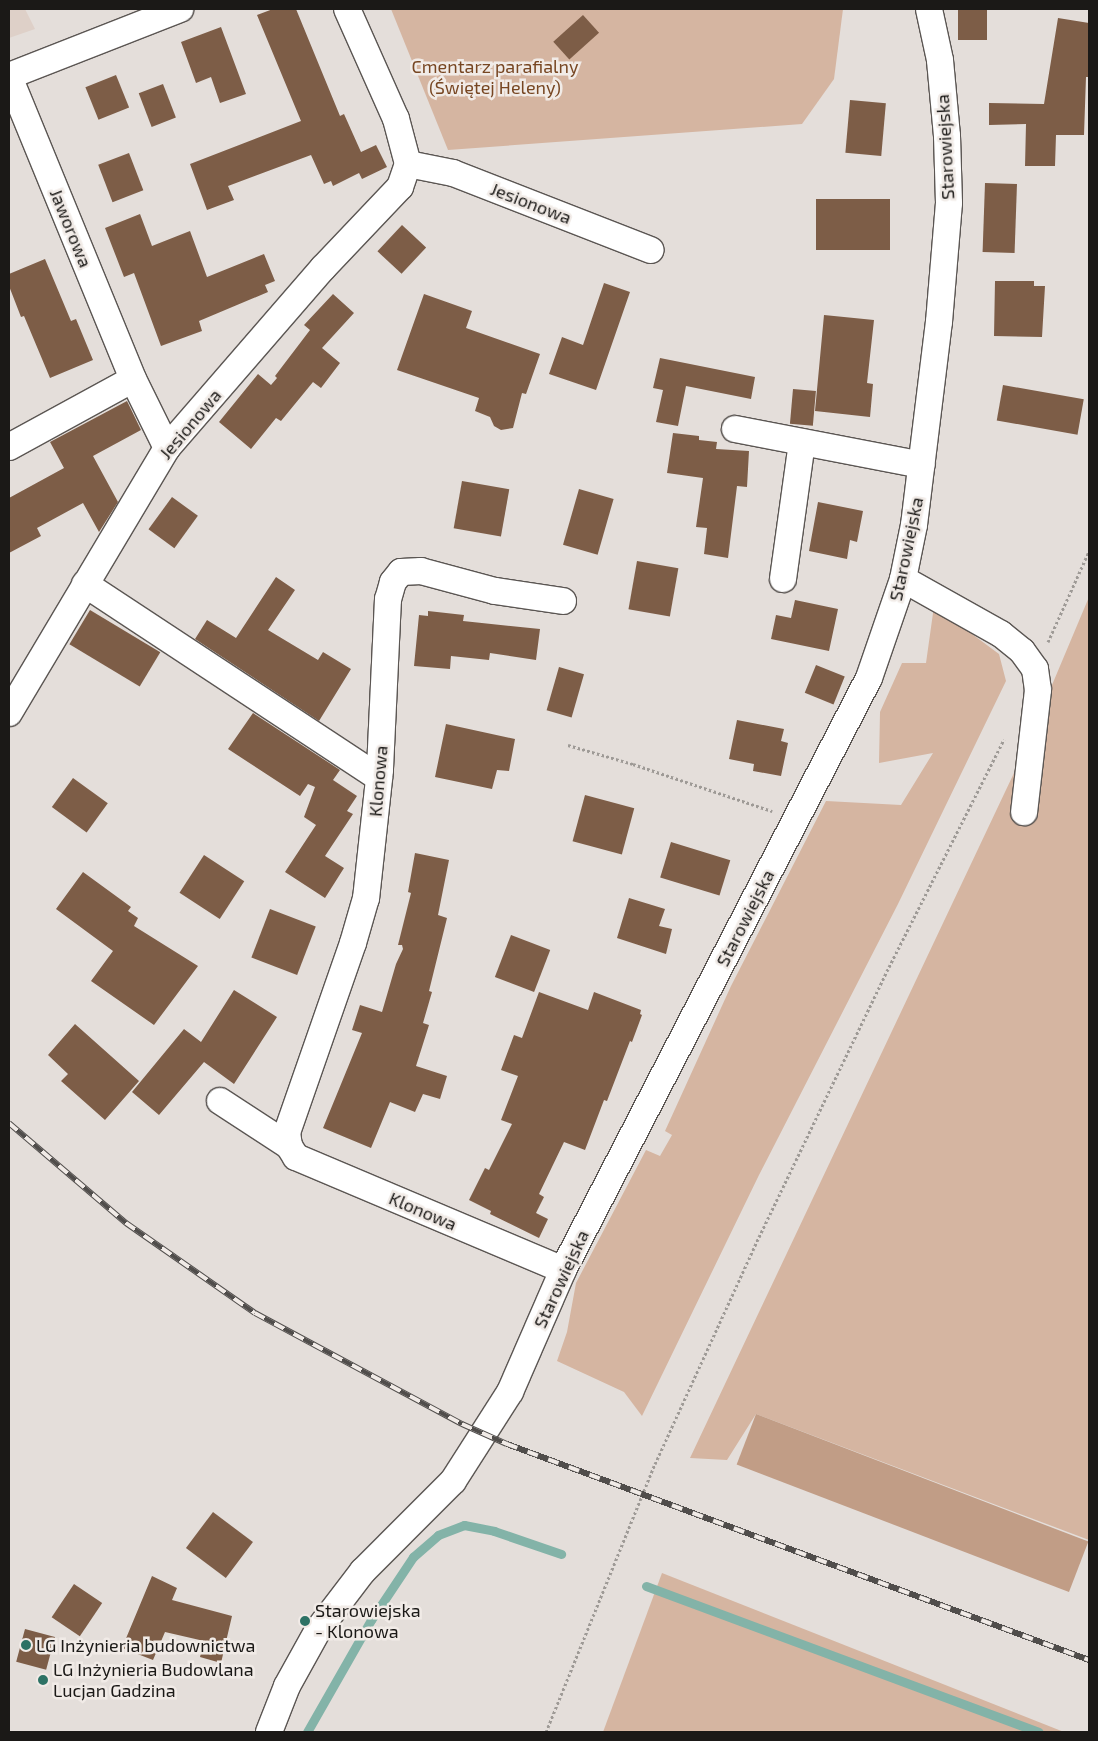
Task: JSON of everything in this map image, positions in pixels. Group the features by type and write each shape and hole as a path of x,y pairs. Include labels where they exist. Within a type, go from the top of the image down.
{"street":[{"path":"9,76 180,9"},
{"path":"347,9 396,119 408,164"},
{"name":"Starowiejska","path":"269,1732 287,1686 318,1630 363,1571 454,1481 510,1392 563,1270 868,678 902,578 914,525 939,322 949,203 947,136 940,60 929,9"},
{"name":"Jaworowa","path":"9,76 132,379 167,448"},
{"name":"Jesionowa","path":"9,713 167,448 323,268 400,187 408,164 453,173 651,250"},
{"path":"9,447 132,379"},
{"path":"735,429 922,465"},
{"path":"783,578 802,442"},
{"name":"Klonowa","path":"563,601 496,591 421,571 401,572 393,582 388,599 380,778 366,898 353,943 287,1132 289,1146 296,1157 563,1270"},
{"path":"902,578 1000,634 1022,651 1035,669 1038,690 1024,812"},
{"path":"86,584 380,778"},
{"name":"Klonowa","path":"220,1101 289,1146"}],"path":[{"path":"1035,669 1089,552"},
{"path":"546,1732 655,1464 742,1273 889,967 1008,730"},
{"path":"568,745 632,764 796,819"}],"shaded area":[{"path":"9,9 25,9 35,29 9,38"},
{"path":"756,1414 1088,1542 1069,1592 737,1464"}],"green space":[{"name":"Cmentarz parafialny (Świętej Heleny)","path":"391,9 843,9 834,79 802,124 448,150"},
{"path":"1089,597 1089,1540 756,1414 727,1460 690,1458 1023,754"},
{"path":"934,606 999,654 1006,681 898,904 759,1175 642,1416 624,1392 557,1361 567,1332 576,1283 646,1150 660,1156 672,1135 665,1131 731,986 826,801 901,805 933,753 879,763 880,712 902,663 926,663"},
{"path":"662,1573 819,1635 1064,1732 603,1732"}],"building":[{"path":"273,9 296,9 340,116 344,114 361,152 376,145 387,167 362,179 359,173 333,186 331,181 324,184 311,155 228,186 234,200 207,210 190,164 301,121 257,15"},
{"path":"958,9 987,9 987,40 958,40"},
{"path":"583,15 599,33 569,60 553,42"},
{"path":"1058,18 1089,23 1089,77 1086,77 1084,135 1056,135 1055,166 1025,166 1026,124 989,125 989,103 1044,104"},
{"path":"221,27 246,94 220,103 211,77 196,83 181,42"},
{"path":"116,75 129,107 99,120 85,87"},
{"path":"163,84 176,118 152,127 139,93"},
{"path":"850,100 886,103 881,156 845,153"},
{"path":"129,153 143,190 113,202 98,165"},
{"path":"985,183 1017,184 1015,253 983,252"},
{"path":"816,199 890,199 890,250 816,250"},
{"path":"140,214 152,246 190,231 207,277 264,254 275,281 265,285 268,292 199,321 202,331 161,346 134,273 124,277 105,228"},
{"path":"402,225 426,248 402,274 377,251"},
{"path":"45,259 71,321 76,319 93,360 50,378 24,316 21,317 9,286 9,274"},
{"path":"995,281 1034,281 1034,286 1045,286 1042,337 994,336"},
{"path":"604,283 630,292 596,390 549,374 562,337 583,345"},
{"path":"333,294 354,313 322,348 340,363 321,388 313,382 281,421 276,418 251,449 219,422 258,374 271,385 277,378 275,376 310,330 304,325"},
{"path":"424,294 472,311 466,328 540,354 526,394 522,393 513,428 501,430 494,426 490,417 475,411 479,398 397,370"},
{"path":"824,315 874,320 867,383 873,384 870,417 815,411"},
{"path":"660,358 755,377 751,399 686,386 678,426 656,422 663,390 653,388"},
{"path":"1003,385 1084,399 1078,435 997,420"},
{"path":"793,389 816,391 813,426 790,424"},
{"path":"127,401 141,430 93,456 118,502 99,532 83,503 37,528 41,536 9,553 9,498 64,468 50,442"},
{"path":"673,433 699,436 699,440 717,442 716,449 749,451 747,487 737,486 728,558 704,554 707,528 696,527 703,478 667,473"},
{"path":"462,481 509,489 501,537 454,528"},
{"path":"579,489 614,499 598,555 563,545"},
{"path":"172,497 198,516 174,548 148,529"},
{"path":"818,502 863,511 857,542 850,540 847,559 809,551"},
{"path":"637,561 678,568 670,617 628,609"},
{"path":"276,577 295,590 268,630 318,660 323,652 351,669 319,721 195,639 207,620 236,638"},
{"path":"795,600 838,609 829,651 771,639 776,615 791,618"},
{"path":"90,610 160,652 140,687 69,644"},
{"path":"428,611 464,615 463,621 540,629 536,660 490,653 489,660 451,656 450,669 414,666 419,615 428,616"},
{"path":"816,665 845,677 834,704 805,693"},
{"path":"559,667 584,674 572,717 547,710"},
{"path":"253,713 340,770 333,780 357,796 347,811 353,814 325,856 344,868 325,898 285,872 316,825 304,817 315,787 308,784 300,796 228,749"},
{"path":"737,720 784,729 781,741 788,743 781,776 753,771 754,764 729,759"},
{"path":"446,724 515,739 509,771 497,770 492,789 435,777"},
{"path":"73,778 108,803 87,832 52,807"},
{"path":"585,795 634,808 622,855 573,841"},
{"path":"671,842 730,860 719,896 660,877"},
{"path":"415,853 449,860 438,915 447,918 429,991 432,992 423,1023 429,1025 416,1066 447,1076 440,1099 423,1094 415,1112 390,1102 371,1148 323,1128 362,1033 352,1030 360,1005 382,1012 396,964 403,949 402,945 398,945 411,893 408,892"},
{"path":"204,855 244,881 220,919 179,893"},
{"path":"83,872 131,907 128,911 138,918 134,926 198,966 154,1025 91,981 113,951 56,909"},
{"path":"629,898 665,909 659,926 672,929 666,954 617,938"},
{"path":"270,909 316,927 297,975 251,958"},
{"path":"511,935 550,950 534,992 495,977"},
{"path":"234,990 277,1017 234,1084 204,1062 159,1115 132,1092 184,1029 201,1042"},
{"path":"539,992 588,1010 594,992 641,1010 640,1014 642,1015 607,1101 604,1100 585,1150 564,1142 539,1194 544,1197 536,1213 548,1219 539,1238 490,1214 491,1211 469,1200 485,1168 489,1170 512,1124 501,1120 518,1076 501,1070 514,1035 522,1038"},
{"path":"75,1024 139,1081 105,1120 61,1081 68,1074 48,1055"},
{"path":"213,1512 253,1542 226,1578 186,1548"},
{"path":"152,1576 177,1588 172,1600 232,1616 221,1663 200,1657 204,1641 165,1632 153,1660 122,1648"},
{"path":"74,1584 102,1603 80,1636 52,1617"},
{"path":"25,1629 55,1637 46,1670 16,1662"}],"waterway":[{"path":"307,1732 371,1620 413,1557 438,1535 464,1525 494,1531 561,1554"},
{"path":"646,1586 1039,1732"}],"railway":[{"path":"9,1123 126,1223 255,1313 462,1424 507,1444 1089,1660"}],"place":[{"name":"Starowiejska - Klonowa","path":"305,1621"},
{"name":"LG Inżynieria budownictwa","path":"26,1645"},
{"name":"LG Inżynieria Budowlana Lucjan Gadzina","path":"43,1680"}]}
